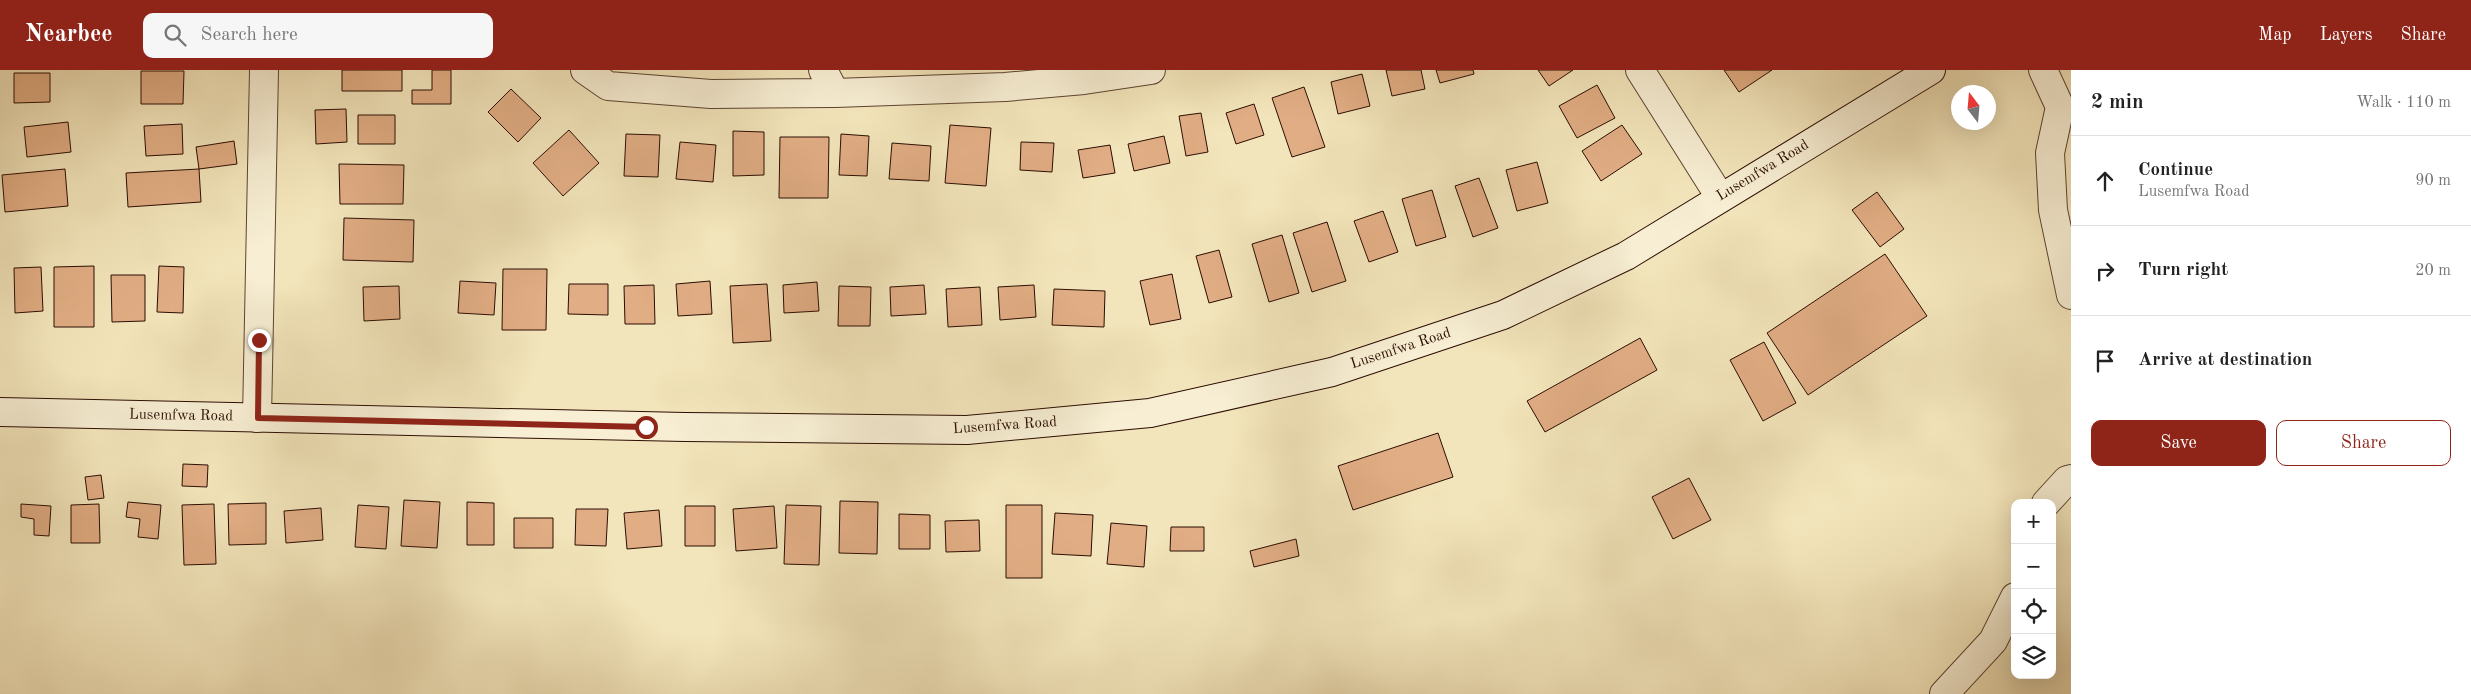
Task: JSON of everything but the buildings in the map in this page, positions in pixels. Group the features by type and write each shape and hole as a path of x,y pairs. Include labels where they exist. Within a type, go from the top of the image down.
{"street":[{"path":"258,418 264,70"},
{"path":"585,70 608,86 711,94 829,81 1004,87 1084,80 1151,70"},
{"path":"1640,70 1720,197"},
{"name":"Lusemfwa Road","path":"0,412 685,428 967,430 1150,414 1332,372 1503,315 1626,256 1931,70"},
{"path":"2043,70 2066,98 2050,153 2053,210 2071,295"},
{"path":"2050,499 2067,480 2071,479"},
{"path":"1944,694 1993,641 2011,605"}],"route":[{"path":"259,340 258,418 646,427"}]}
